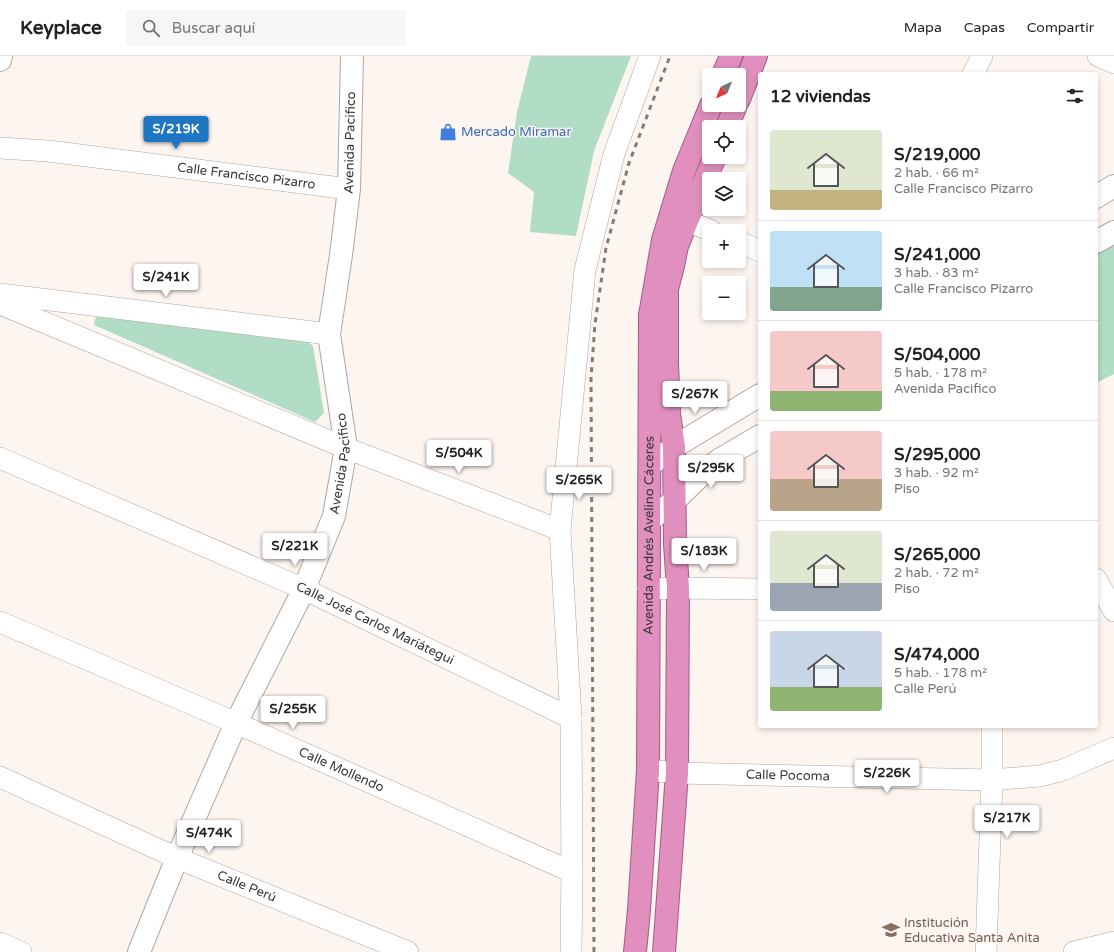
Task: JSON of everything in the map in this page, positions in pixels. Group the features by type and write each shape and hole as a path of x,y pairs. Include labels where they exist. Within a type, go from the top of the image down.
{"highway":[{"path":"746,86 755,69"},
{"name":"Avenida Andrés Avelino Cáceres","path":"664,952 677,773 678,588 675,544 674,447 670,414 668,371 666,313 667,289 678,246 679,218 684,171 708,112"},
{"name":"Avenida Andrés Avelino Cáceres","path":"635,952 648,770 650,315 663,240 679,218 710,164"}],"street":[{"path":"0,60 1,56"},
{"name":"Avenida Pacifico","path":"139,952 176,858 236,723 304,589 334,516 346,448 329,334 349,189 352,56"},
{"path":"571,952 571,718 560,530 585,270 614,154 650,56"},
{"path":"974,72 982,56"},
{"path":"1098,56 1114,63"},
{"path":"728,65 755,69"},
{"name":"Calle Francisco Pizarro","path":"0,148 48,151 349,189"},
{"path":"1098,196 1114,186"},
{"path":"679,218 702,227"},
{"path":"1098,241 1114,232"},
{"path":"746,245 758,250"},
{"path":"0,294 329,334"},
{"path":"0,304 346,448 560,530"},
{"path":"650,465 674,447 758,396"},
{"path":"649,522 719,460 758,437"},
{"name":"Calle José Carlos Mariátegui","path":"0,458 304,589 571,718"},
{"path":"1098,582 1114,610"},
{"path":"648,589 758,589"},
{"name":"Calle Mollendo","path":"0,622 236,723 572,872"},
{"path":"986,952 992,780 992,728"},
{"name":"Calle Pocoma","path":"648,770 677,773 992,780 1048,774 1114,748"},
{"name":"Calle Perú","path":"0,777 176,858 408,952"},
{"path":"1074,952 1114,942"},
{"path":"0,943 21,952"}],"green space":[{"path":"531,56 631,56 594,151 576,236 530,232 534,192 508,173 517,112"},
{"path":"1114,241 1114,374 1098,382 1098,251"},
{"path":"101,313 300,336 313,346 324,413 315,422 94,325 95,319"}],"railway":[{"path":"594,952 591,378 595,324 606,248 629,163 670,56"}],"place":[{"name":"Mercado Miramar","path":"448,132"},
{"name":"Institución Educativa Santa Anita","path":"891,930"}]}
